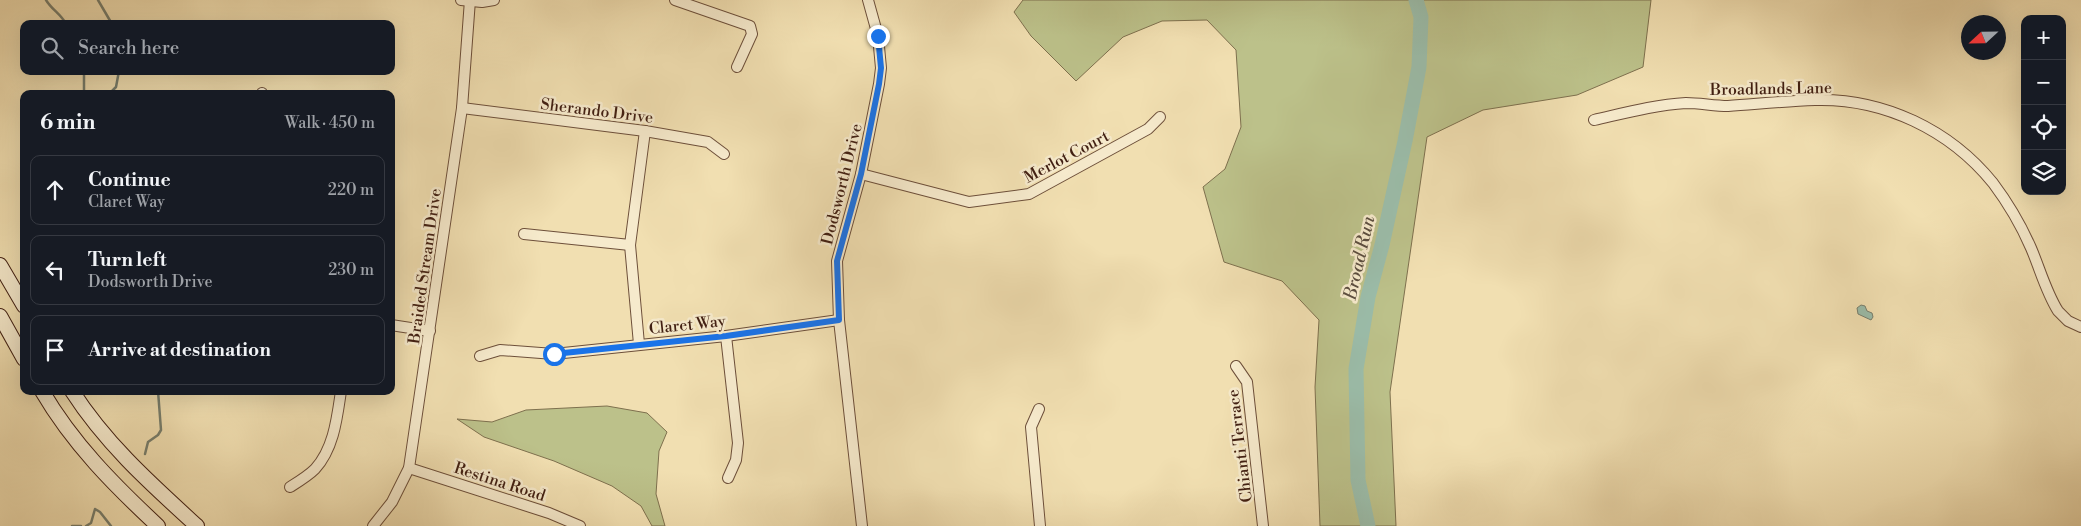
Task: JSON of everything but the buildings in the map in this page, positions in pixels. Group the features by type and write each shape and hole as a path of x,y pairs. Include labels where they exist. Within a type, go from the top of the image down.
{"main road":[{"path":"0,266 20,299"},
{"path":"0,316 20,352"},
{"path":"44,395 66,430 101,471 158,526"},
{"path":"75,395 88,415 120,453 197,526"}],"street":[{"path":"467,1 494,0"},
{"path":"676,0 750,26 752,34 737,67"},
{"name":"Dodsworth Drive","path":"862,526 839,320 837,261 861,174 881,68 878,36 868,0"},
{"name":"Braided Stream Drive","path":"373,526 392,502 410,468 462,108 467,1"},
{"name":"Broadlands Lane","path":"1594,120 1641,108 1689,103 1724,106 1816,100 1866,105 1894,112 1938,133 1961,150 1994,185 2020,226 2058,311 2068,321 2081,327"},
{"name":"Sherando Drive","path":"462,108 645,131 708,142 724,154"},
{"name":"Merlot Court","path":"861,174 969,202 1029,194 1148,128 1160,118"},
{"path":"638,344 630,245 645,131"},
{"path":"524,234 630,245"},
{"name":"Claret Way","path":"480,356 500,350 554,354 726,336 839,320"},
{"path":"395,326 430,331"},
{"path":"726,336 738,443 736,460 728,478"},
{"name":"Chianti Terrace","path":"1236,366 1247,382 1263,526"},
{"path":"290,487 314,470 327,452 336,420 339,395"},
{"path":"1039,409 1031,427 1040,526"},
{"name":"Restina Road","path":"410,468 549,512 580,526"}],"green space":[{"path":"1023,0 1651,0 1643,67 1577,95 1483,110 1427,137 1390,392 1396,526 1320,526 1315,387 1319,320 1282,281 1224,262 1203,187 1225,169 1241,127 1236,50 1207,20 1162,21 1123,37 1076,81 1031,36 1014,12"},
{"path":"607,406 647,413 667,432 659,451 656,494 665,526 652,526 641,506 612,486 554,461 484,437 457,419 492,422 526,410"}],"shaded area":[{"path":"1861,305 1865,306 1867,311 1872,313 1873,317 1871,320 1858,314 1857,308"}],"waterway":[{"path":"46,0 64,20"},
{"path":"98,0 110,20"},
{"name":"Broad Run","path":"1368,526 1358,480 1356,369 1368,297 1382,245 1419,67 1421,17 1416,0"},
{"path":"84,75 84,90"},
{"path":"113,90 116,87 118,75"},
{"path":"145,454 148,442 158,435 161,430 158,395"},
{"path":"86,526 91,523 95,509 100,512 111,526"},
{"path":"72,526 81,526"}],"route":[{"path":"554,354 726,336 839,320 837,261 861,174 879,84 881,68 878,36"}]}
